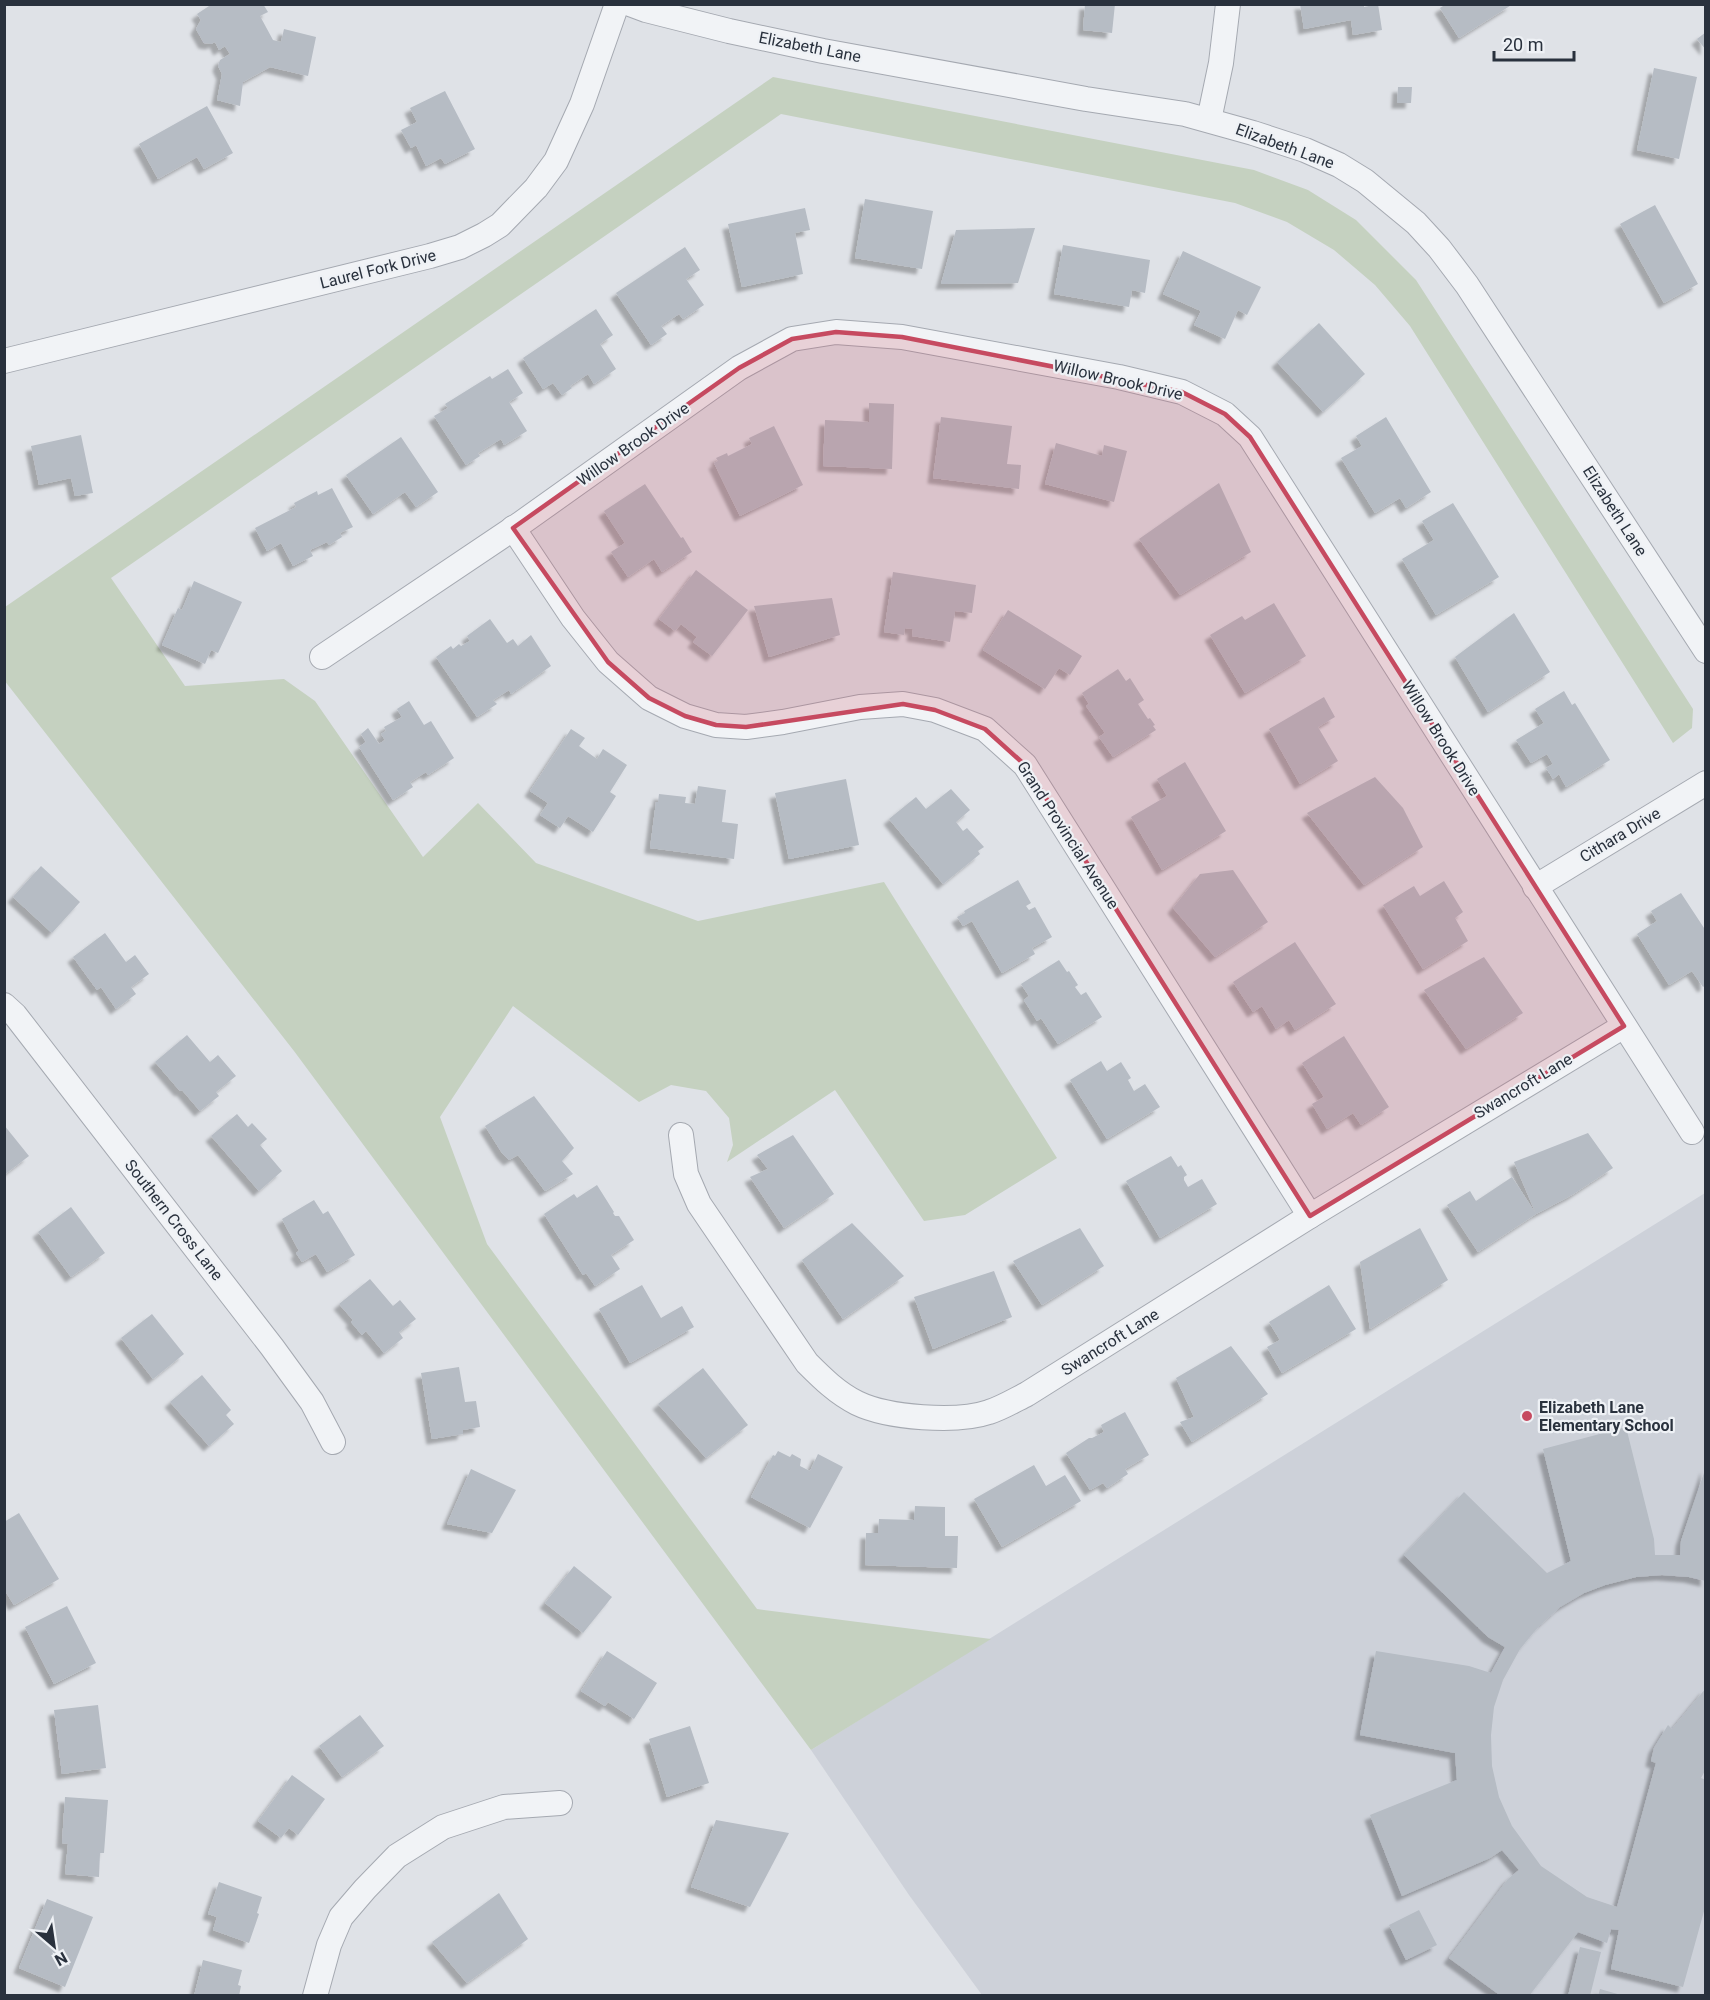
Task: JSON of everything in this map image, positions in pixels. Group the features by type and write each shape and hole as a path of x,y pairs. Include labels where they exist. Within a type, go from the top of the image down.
{"street":[{"name":"Laurel Fork Drive","path":"4,361 430,256 460,247 484,235 500,225 536,188 556,161 582,104 617,4"},
{"name":"Elizabeth Lane","path":"630,4 729,31 823,51 1086,99 1185,114 1294,147 1339,165 1365,181 1416,223 1439,248 1492,321 1706,651"},
{"path":"1209,120 1221,63 1228,4"},
{"name":"Willow Brook Drive","path":"322,657 513,528 739,368 792,339 836,332 902,337 1119,376 1182,392 1225,414 1250,437 1692,1132"},
{"name":"Grand Provincial Avenue","path":"513,528 573,618 608,662 649,698 685,716 716,726 746,727 860,707 903,704 935,710 985,729 1004,744 1025,765 1310,1216"},
{"name":"Cithara Drive","path":"1535,887 1706,783"},
{"name":"Southern Cross Lane","path":"4,1005 22,1024 273,1347 312,1402 333,1442"},
{"name":"Swancroft Lane","path":"681,1135 686,1174 699,1204 807,1363 828,1384 859,1404 903,1416 947,1418 989,1413 1027,1394 1310,1216 1624,1026"},
{"path":"315,1995 329,1945 341,1917 364,1889 397,1856 443,1827 504,1807 560,1803"}],"highlighted area":[{"path":"836,332 902,337 1182,392 1225,414 1250,437 1624,1026 1310,1216 1025,765 1004,744 985,729 935,710 903,704 746,727 716,725 685,716 649,698 608,662 513,528 739,368 792,339"}],"shaded area":[{"name":"Elizabeth Lane Elementary School","path":"1705,1193 1705,1995 982,1995 909,1895 811,1750"}],"green space":[{"path":"773,77 1254,170 1308,190 1356,220 1416,280 1693,709 1692,728 1673,743 1410,326 1375,285 1334,250 1287,222 1235,203 781,114 111,578 185,686 284,679 315,701 423,857 478,803 536,863 698,921 884,882 1057,1158 965,1215 924,1221 835,1090 727,1162 733,1145 729,1118 706,1091 671,1085 639,1102 513,1006 440,1117 487,1244 757,1609 991,1639 811,1750 294,1051 4,680 5,607"}],"building":[{"path":"212,4 263,4 268,12 260,16 273,40 281,42 284,29 316,37 308,76 270,67 243,82 240,106 217,100 222,74 218,66 220,60 230,54 225,46 219,50 215,42 204,43 196,29 201,20 197,14"},
{"path":"1085,4 1115,4 1112,33 1083,30"},
{"path":"1300,4 1364,4 1364,7 1378,4 1382,30 1353,35 1351,20 1304,29"},
{"path":"1446,4 1513,4 1459,38 1440,8"},
{"path":"1706,32 1706,50 1697,39"},
{"path":"1654,68 1697,77 1679,159 1637,150"},
{"path":"1398,87 1412,87 1411,103 1397,103"},
{"path":"445,91 475,149 445,164 441,158 426,166 416,145 411,148 401,130 417,122 410,108"},
{"path":"207,106 233,153 204,169 197,157 158,179 139,144"},
{"path":"865,199 933,211 922,269 855,258"},
{"path":"1655,205 1698,284 1664,303 1620,224"},
{"path":"805,208 810,230 795,233 803,274 742,287 728,224"},
{"path":"1035,228 1018,283 941,284 956,230"},
{"path":"1063,245 1150,260 1145,293 1132,290 1129,307 1054,294"},
{"path":"685,247 700,270 686,279 704,305 683,319 679,314 661,326 667,334 651,345 616,293"},
{"path":"1183,251 1261,287 1247,315 1238,310 1225,339 1194,325 1201,311 1163,294"},
{"path":"596,309 613,335 600,344 616,369 594,384 588,374 570,386 572,388 562,395 553,383 543,389 523,358"},
{"path":"1319,323 1365,374 1323,412 1277,362"},
{"path":"508,369 523,393 509,402 527,431 504,445 501,439 478,453 480,456 466,465 434,416 448,408 445,404 490,376 492,379"},
{"path":"869,403 894,404 892,469 823,466 825,420 869,422"},
{"path":"941,417 1012,426 1007,464 1021,465 1019,489 933,478"},
{"path":"1386,417 1431,492 1406,508 1400,498 1375,513 1341,458 1362,446 1356,436"},
{"path":"774,426 803,485 740,516 714,463 718,461 716,458 727,453 728,456 752,444 749,438"},
{"path":"81,435 93,493 75,496 71,478 39,485 31,446"},
{"path":"401,437 438,492 416,507 405,492 373,514 346,475"},
{"path":"1056,443 1102,456 1104,445 1127,451 1114,502 1045,484"},
{"path":"1219,483 1251,552 1180,595 1139,539"},
{"path":"645,484 692,552 662,572 654,559 628,577 611,552 625,543 604,511"},
{"path":"332,488 353,527 340,533 342,537 329,545 327,542 310,550 313,556 293,566 281,543 267,551 255,528 296,507 294,503 317,491 318,495"},
{"path":"1453,503 1499,577 1436,615 1402,559 1434,540 1422,521"},
{"path":"696,570 748,610 712,656 693,642 697,637 681,624 675,631 659,619"},
{"path":"893,572 976,585 972,613 955,611 950,642 912,636 913,629 905,628 904,635 884,632"},
{"path":"194,581 242,602 218,653 211,650 205,664 162,645 178,608 182,610"},
{"path":"832,598 840,635 769,657 754,606"},
{"path":"1274,603 1306,656 1245,693 1210,635 1242,616 1245,620"},
{"path":"1008,610 1082,656 1070,675 1059,668 1045,689 983,650"},
{"path":"1514,613 1550,672 1488,712 1455,657"},
{"path":"490,619 507,643 513,639 518,646 531,635 551,666 511,694 509,690 493,700 497,704 477,717 436,657 451,646 453,649 459,644 461,646 470,641 467,636"},
{"path":"1118,669 1126,681 1130,678 1144,700 1138,704 1155,725 1153,726 1156,730 1113,757 1099,737 1105,733 1086,706 1089,704 1082,693"},
{"path":"1564,691 1572,705 1575,703 1610,760 1566,787 1559,774 1553,779 1546,768 1553,764 1547,754 1531,763 1516,740 1544,723 1535,709"},
{"path":"1324,697 1335,717 1318,727 1338,761 1300,784 1269,729"},
{"path":"409,701 424,725 431,721 454,758 428,775 426,772 410,782 413,787 393,800 359,747 366,742 361,734 368,728 379,744 385,740 381,734 386,731 384,727 402,717 397,709"},
{"path":"571,729 585,738 579,746 597,759 603,749 627,765 610,792 616,796 593,832 568,816 560,828 540,815 548,803 530,791"},
{"path":"1185,762 1226,831 1162,870 1131,817 1167,796 1157,779"},
{"path":"1375,777 1403,808 1423,847 1364,885 1307,813"},
{"path":"846,779 859,845 789,859 775,793"},
{"path":"698,786 726,790 722,822 738,824 734,859 650,848 659,794 686,797 685,803 695,804"},
{"path":"951,789 970,810 956,822 963,831 967,828 984,847 978,851 980,854 943,884 889,819 916,797 926,809"},
{"path":"41,866 80,902 52,933 13,897"},
{"path":"1233,870 1268,922 1215,957 1173,908 1200,874"},
{"path":"1018,880 1031,903 1026,906 1029,910 1035,907 1052,937 1032,948 1035,954 1002,973 972,921 963,926 957,917"},
{"path":"1444,881 1463,912 1455,918 1468,941 1423,969 1383,905 1414,886 1420,896"},
{"path":"1681,893 1706,931 1706,985 1703,987 1692,971 1669,985 1637,934 1657,921 1651,911"},
{"path":"105,933 126,962 135,955 149,974 131,987 136,994 116,1009 101,987 97,990 73,957"},
{"path":"1295,942 1336,1004 1295,1030 1289,1020 1276,1029 1262,1006 1253,1012 1233,982"},
{"path":"1484,957 1523,1013 1466,1049 1424,990"},
{"path":"1059,960 1078,985 1075,987 1081,995 1086,992 1102,1017 1058,1044 1041,1018 1037,1021 1024,1000 1029,996 1021,984"},
{"path":"187,1035 210,1062 218,1055 236,1076 216,1092 219,1096 200,1111 155,1062"},
{"path":"1344,1036 1389,1107 1361,1125 1353,1113 1327,1129 1312,1104 1324,1097 1302,1063"},
{"path":"1101,1061 1107,1071 1121,1062 1131,1078 1128,1080 1134,1091 1145,1084 1160,1107 1107,1139 1070,1080"},
{"path":"534,1096 574,1148 562,1161 573,1174 545,1191 518,1155 509,1160 502,1153 485,1126"},
{"path":"237,1114 248,1127 252,1123 267,1139 260,1145 282,1171 259,1191 211,1136"},
{"path":"4,1125 29,1156 4,1175"},
{"path":"1588,1133 1613,1168 1572,1195 1536,1214 1514,1162"},
{"path":"793,1135 834,1194 784,1228 750,1177 768,1169 757,1155"},
{"path":"1171,1156 1178,1167 1181,1165 1187,1175 1184,1180 1188,1187 1202,1179 1217,1204 1160,1238 1126,1181"},
{"path":"1512,1177 1536,1214 1478,1252 1447,1205 1470,1191 1476,1201"},
{"path":"597,1185 615,1216 619,1216 634,1240 611,1255 620,1269 595,1286 586,1273 583,1275 544,1214 574,1194 577,1198"},
{"path":"314,1200 323,1214 328,1211 355,1255 327,1272 316,1254 302,1262 296,1253 299,1251 282,1219"},
{"path":"71,1207 105,1253 71,1277 38,1232"},
{"path":"852,1223 904,1276 843,1319 802,1260"},
{"path":"1080,1228 1104,1266 1042,1305 1013,1261"},
{"path":"1420,1228 1448,1280 1370,1329 1360,1262"},
{"path":"994,1271 1012,1317 933,1349 914,1297"},
{"path":"370,1279 393,1306 400,1300 416,1319 399,1332 403,1338 384,1353 366,1331 362,1335 339,1304"},
{"path":"642,1285 661,1318 682,1306 694,1327 630,1363 599,1309"},
{"path":"1329,1285 1356,1329 1282,1373 1267,1347 1280,1340 1269,1322"},
{"path":"152,1314 184,1354 153,1379 121,1338"},
{"path":"1231,1346 1268,1394 1192,1442 1180,1422 1194,1417 1176,1378"},
{"path":"459,1367 465,1402 476,1401 480,1427 463,1430 463,1434 432,1439 421,1373"},
{"path":"703,1368 748,1425 706,1458 658,1404"},
{"path":"202,1375 231,1410 226,1415 234,1424 209,1446 170,1402"},
{"path":"1125,1412 1149,1455 1125,1469 1128,1474 1107,1488 1103,1483 1090,1490 1066,1453 1089,1438 1104,1432 1101,1425"},
{"name":"Elizabeth Lane Elementary School","path":"1626,1427 1654,1539 1655,1555 1680,1555 1681,1541 1706,1467 1706,1581 1662,1575 1636,1577 1584,1593 1560,1607 1539,1626 1520,1649 1503,1680 1494,1707 1491,1735 1492,1766 1499,1797 1512,1826 1541,1866 1587,1897 1617,1907 1656,1763 1651,1761 1654,1748 1668,1725 1672,1729 1706,1688 1706,1769 1701,1778 1706,1780 1706,1904 1683,1987 1611,1969 1619,1930 1611,1929 1607,1943 1578,1932 1529,1996 1501,1996 1449,1958 1508,1879 1519,1870 1502,1850 1490,1858 1402,1896 1370,1815 1457,1780 1455,1753 1360,1735 1376,1651 1469,1666 1491,1673 1505,1647 1488,1637 1404,1555 1464,1492 1547,1573 1571,1561 1543,1449"},
{"path":"778,1451 801,1459 800,1466 810,1471 818,1454 843,1467 810,1528 751,1497 773,1455 775,1456"},
{"path":"1034,1465 1046,1486 1065,1475 1081,1501 1002,1547 974,1499"},
{"path":"471,1469 516,1490 492,1533 447,1524"},
{"path":"915,1506 945,1507 945,1536 958,1536 957,1568 865,1565 866,1533 878,1533 879,1519 914,1520"},
{"path":"19,1513 59,1579 14,1605 4,1589 4,1522"},
{"path":"574,1566 612,1597 583,1633 545,1603"},
{"path":"67,1606 96,1663 54,1684 25,1627"},
{"path":"607,1651 657,1683 634,1719 608,1702 605,1706 581,1691"},
{"path":"98,1705 106,1768 62,1774 54,1710"},
{"path":"360,1715 384,1746 342,1777 319,1746"},
{"path":"690,1726 709,1783 667,1797 649,1739"},
{"path":"292,1775 325,1799 298,1835 289,1828 281,1838 258,1821"},
{"path":"65,1797 108,1800 104,1853 100,1853 99,1877 65,1874 68,1844 62,1843"},
{"path":"716,1820 789,1833 750,1907 691,1887"},
{"path":"219,1882 262,1897 249,1943 213,1930 217,1917 208,1914"},
{"path":"499,1893 528,1939 467,1983 432,1942"},
{"path":"47,1899 93,1917 65,1987 19,1968"},
{"path":"1419,1910 1437,1945 1406,1960 1389,1925"},
{"path":"1580,1947 1601,1952 1590,1996 1568,1996"},
{"path":"203,1960 242,1970 238,1985 241,1986 239,1996 194,1996"},
{"path":"1600,1989 1621,1995 1621,1996 1598,1996"}],"place":[{"name":"Elizabeth Lane Elementary School","path":"1527,1416"}]}
